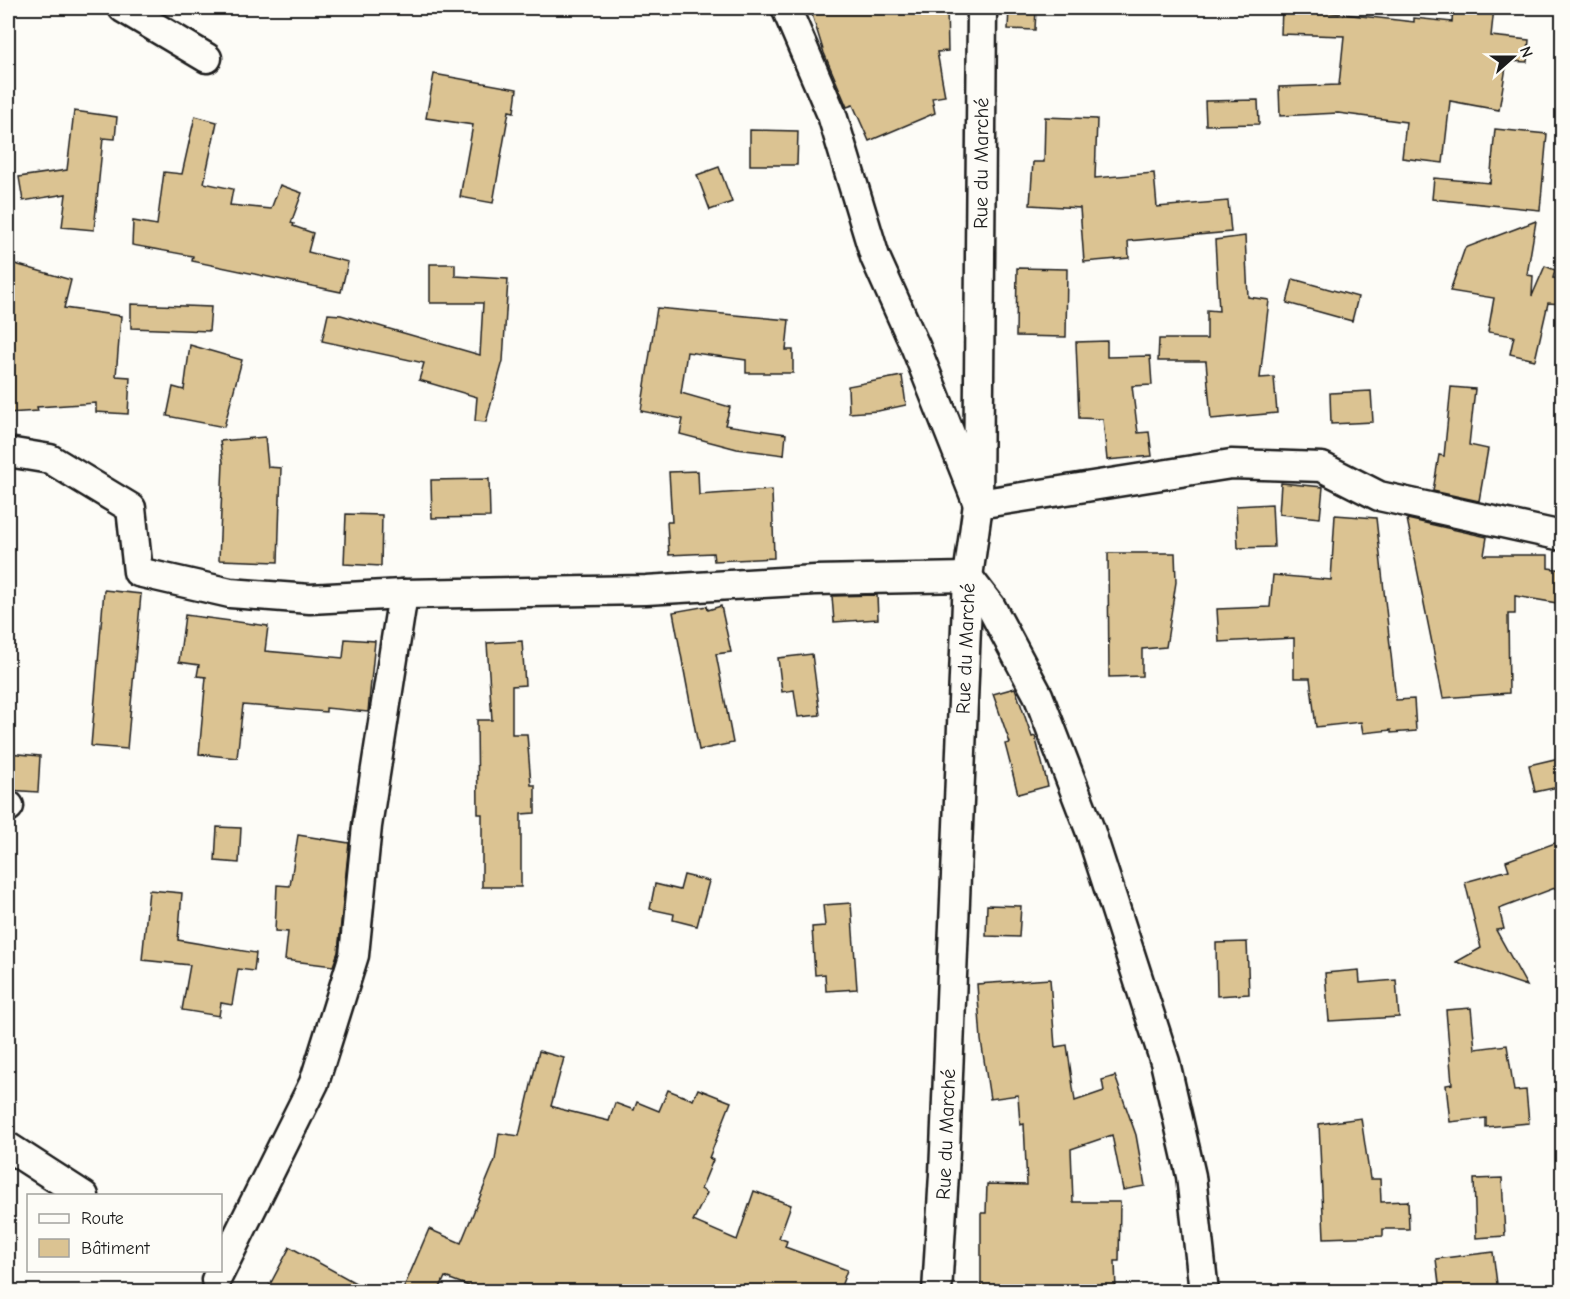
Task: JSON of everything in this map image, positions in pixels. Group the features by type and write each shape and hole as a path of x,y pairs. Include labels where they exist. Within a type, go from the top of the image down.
{"street":[{"path":"123,8 207,58"},
{"path":"786,8 831,115 875,257 916,348 978,504 1231,464 1322,467 1379,496 1563,536"},
{"name":"Rue du Marché","path":"936,1292 944,1174 968,577 978,504 982,8"},
{"path":"8,452 50,459 131,508 138,572 230,593 310,599 403,594 646,590 815,579 968,577 991,607 1038,695 1090,830 1165,1062 1191,1176 1204,1292"},
{"path":"222,1271 314,1083 354,955 367,826 403,594"},
{"path":"8,1147 81,1194"}],"building":[{"path":"810,8 947,8 948,51 937,52 945,96 932,98 935,113 869,141 853,105 847,107 824,53"},
{"path":"1009,8 1036,8 1035,30 1008,29"},
{"path":"1282,8 1318,8 1317,11 1414,22 1414,18 1452,22 1453,8 1494,8 1491,36 1529,40 1527,62 1507,61 1499,110 1450,101 1443,163 1402,158 1406,122 1338,113 1280,116 1279,87 1339,85 1344,36 1281,34"},
{"path":"434,74 517,89 514,112 509,111 493,203 460,197 473,125 426,118"},
{"path":"1258,100 1259,124 1206,125 1205,101"},
{"path":"74,111 117,117 115,139 103,138 94,230 62,227 66,194 23,201 19,177 67,170"},
{"path":"195,116 217,122 204,183 233,189 230,205 271,209 280,185 302,193 291,223 294,224 293,226 313,233 308,252 348,262 341,292 192,261 193,256 132,245 133,221 157,225 164,172 182,174"},
{"path":"1045,117 1097,119 1095,178 1154,173 1157,207 1228,201 1231,232 1128,241 1129,258 1084,262 1080,208 1030,205 1033,162 1044,162"},
{"path":"1495,129 1547,134 1540,210 1432,199 1434,178 1490,183"},
{"path":"750,130 798,131 797,165 750,165"},
{"path":"719,167 732,202 710,210 697,175"},
{"path":"1536,221 1527,275 1533,276 1532,296 1545,266 1555,270 1553,278 1563,279 1563,304 1548,303 1535,360 1510,354 1514,336 1488,332 1494,298 1450,291 1465,248"},
{"path":"1245,236 1248,297 1269,300 1260,378 1274,377 1277,413 1211,419 1206,361 1158,361 1159,339 1207,339 1207,310 1219,311 1215,240"},
{"path":"8,262 71,280 64,308 121,316 116,376 130,377 128,414 96,412 96,403 37,407 38,411 8,413"},
{"path":"430,264 455,264 455,276 508,279 503,361 486,422 475,421 477,397 419,380 424,363 322,341 328,314 341,315 480,355 483,303 430,303"},
{"path":"1017,268 1067,269 1066,337 1016,336"},
{"path":"1293,279 1358,297 1352,321 1287,303"},
{"path":"131,304 211,307 209,331 131,328"},
{"path":"657,308 789,320 786,350 793,350 793,373 746,373 746,360 687,352 681,393 730,407 725,425 786,434 784,455 737,449 680,434 683,419 641,411"},
{"path":"1107,341 1107,357 1150,356 1152,385 1132,386 1138,433 1149,432 1152,456 1107,460 1103,419 1079,418 1076,342"},
{"path":"190,345 242,360 224,427 167,416 173,387 184,390"},
{"path":"902,376 906,405 878,411 849,413 848,386"},
{"path":"1451,387 1475,389 1469,445 1488,449 1479,501 1433,491 1439,455 1444,456"},
{"path":"1371,391 1373,422 1331,424 1330,393"},
{"path":"265,437 268,467 281,468 278,562 219,560 223,462 220,441"},
{"path":"698,471 699,495 772,490 774,558 714,561 713,553 669,555 667,522 672,522 669,472"},
{"path":"489,479 490,517 432,518 431,480"},
{"path":"1281,483 1323,487 1320,518 1279,514"},
{"path":"1272,504 1274,547 1238,548 1236,506"},
{"path":"346,514 382,515 381,566 344,564"},
{"path":"1335,515 1376,518 1396,700 1414,699 1416,731 1391,733 1391,730 1363,733 1361,722 1316,727 1310,678 1294,678 1294,638 1219,642 1217,609 1270,607 1273,575 1331,580"},
{"path":"1407,519 1487,537 1484,555 1548,555 1548,568 1563,570 1563,604 1515,596 1515,614 1508,614 1509,693 1443,698"},
{"path":"1108,553 1175,553 1176,582 1166,647 1142,649 1142,676 1109,677"},
{"path":"104,590 141,594 127,749 91,746"},
{"path":"877,595 878,619 834,622 832,596"},
{"path":"707,606 708,610 721,606 731,652 716,654 733,743 699,750 673,612"},
{"path":"185,615 268,626 265,651 343,658 345,639 375,641 368,712 326,708 326,712 243,705 237,758 199,754 206,677 197,676 199,665 179,662"},
{"path":"522,641 525,685 512,686 512,734 527,734 531,785 535,785 535,813 521,814 521,887 482,887 482,814 478,814 477,720 492,720 487,643"},
{"path":"812,654 820,715 798,717 794,690 782,692 778,658"},
{"path":"1015,688 1032,737 1035,736 1048,786 1018,794 1005,744 1010,743 993,694"},
{"path":"8,753 40,756 38,792 8,790"},
{"path":"1559,758 1563,772 1563,786 1535,792 1529,765"},
{"path":"217,827 241,828 239,863 215,861"},
{"path":"298,835 349,843 338,952 333,966 285,960 288,932 275,931 277,885 290,886"},
{"path":"1563,840 1563,885 1499,909 1504,929 1496,930 1527,986 1456,962 1481,948 1465,882 1509,870 1506,861"},
{"path":"684,875 709,881 697,926 673,920 674,914 650,909 655,884 680,890"},
{"path":"149,890 182,893 178,940 256,953 254,971 238,969 232,1005 221,1003 219,1016 182,1010 190,965 142,960"},
{"path":"851,903 857,989 826,991 825,974 815,975 812,927 825,926 823,905"},
{"path":"987,905 1021,906 1019,937 986,936"},
{"path":"1247,942 1249,994 1217,996 1216,943"},
{"path":"1359,970 1360,983 1396,980 1399,1017 1329,1021 1325,973"},
{"path":"1050,979 1055,1047 1067,1045 1075,1101 1104,1091 1102,1080 1115,1076 1136,1135 1145,1186 1123,1190 1112,1135 1071,1149 1073,1202 1120,1202 1119,1261 1115,1261 1116,1292 981,1292 981,1213 986,1213 987,1184 1027,1185 1024,1124 1020,1125 1018,1095 990,1099 981,1040 977,984"},
{"path":"1471,1008 1475,1049 1507,1045 1514,1091 1526,1090 1529,1123 1486,1127 1486,1118 1450,1122 1446,1085 1452,1084 1446,1010"},
{"path":"539,1051 564,1058 551,1106 560,1109 609,1121 615,1103 634,1110 637,1102 659,1111 668,1090 693,1100 698,1089 731,1102 709,1158 713,1160 701,1189 707,1193 693,1221 737,1240 754,1191 791,1205 779,1238 787,1241 785,1247 847,1270 839,1292 484,1292 445,1277 438,1292 402,1292 429,1229 461,1243 495,1160 499,1133 519,1136"},
{"path":"1361,1118 1370,1179 1380,1179 1381,1202 1408,1201 1409,1229 1383,1229 1383,1236 1324,1238 1319,1124"},
{"path":"1502,1178 1505,1236 1476,1238 1474,1179"},
{"path":"290,1247 372,1292 266,1292"},
{"path":"1493,1252 1498,1292 1440,1292 1436,1259"}]}
